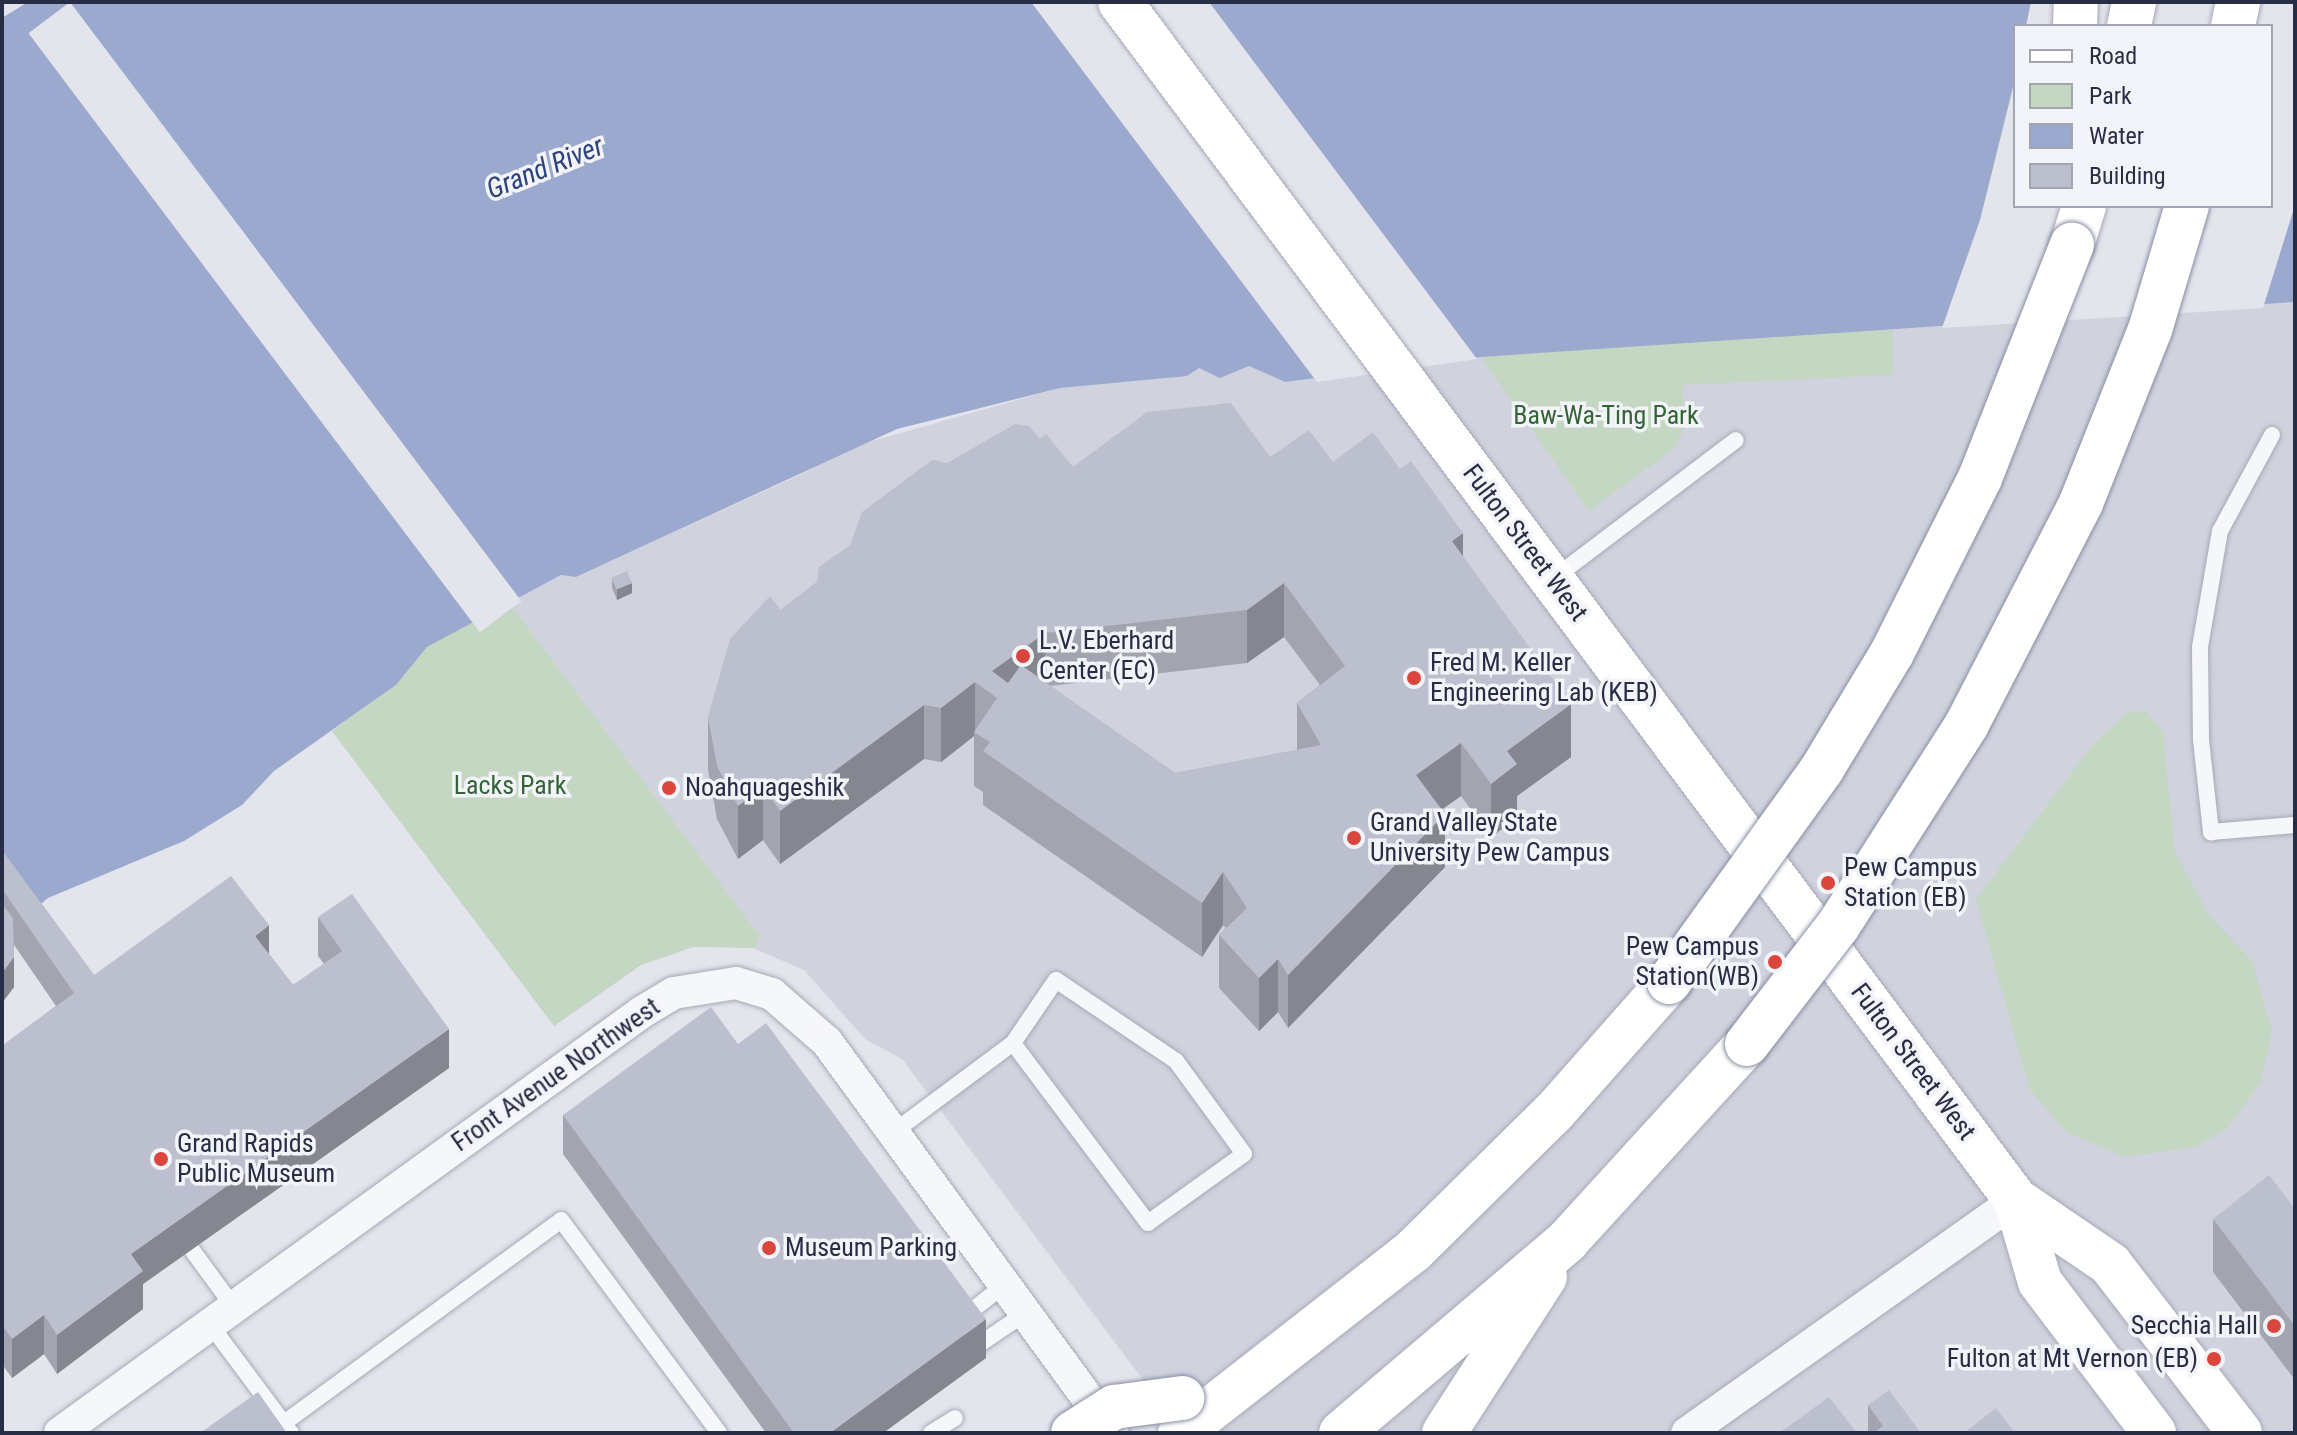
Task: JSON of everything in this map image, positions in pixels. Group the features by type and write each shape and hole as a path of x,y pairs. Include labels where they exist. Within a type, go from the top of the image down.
{"main road":[{"name":"Fulton Street West","path":"1120,2 2016,1200 2110,1264 2240,1433"},
{"path":"2075,24 2076,2"},
{"path":"2129,24 2134,2"},
{"path":"2233,24 2238,2"},
{"path":"1341,1433 1567,1241 1747,1044 1838,926 1967,724 2081,503 2150,330 2186,208"},
{"path":"1073,1433 1114,1407 1187,1417 1237,1392 1318,1331 1494,1175 1669,982 1755,868 1892,653 1980,478 2076,219"},
{"name":"Fulton Street West","path":"2016,1200 2040,1282 2154,1433"},
{"path":"1444,1433 1567,1241"}],"street":[{"name":"Front Avenue Northwest","path":"60,1433 642,1012 708,984 772,994 801,1014 895,1131 1024,1314 1113,1433"},
{"path":"1687,1433 2016,1200"}],"lane":[{"path":"2272,435 2220,531 2200,647 2201,740 2211,832 2295,825"},
{"path":"1553,579 1736,440"},
{"path":"895,1131 1013,1043 1056,980 1176,1061 1244,1154 1148,1223 1013,1043"},
{"path":"192,1250 261,1404 287,1428 561,1220 719,1433"},
{"path":"958,1321 1004,1285"},
{"path":"977,1346 1024,1314"},
{"path":"931,1433 955,1418"}],"shaded area":[{"name":"Grand Valley State University Pew Campus","path":"2295,302 2295,1433 1183,1433 902,1059 865,1039 804,970 746,945 693,947 641,965 554,1026 332,731 509,603 561,575 576,577 806,472 837,451 1059,388 1199,368 1249,366 1285,382 1481,357"}],"green space":[{"name":"Baw-Wa-Ting Park","path":"1893,327 1893,375 1683,385 1683,432 1674,449 1589,511 1481,357"},
{"name":"Lacks Park","path":"509,603 760,936 754,948 693,947 641,965 554,1026 332,731 396,685 427,647"},
{"path":"2128,712 2148,712 2163,733 2175,852 2209,915 2252,961 2272,1030 2261,1082 2228,1128 2195,1147 2125,1157 2066,1132 2029,1088 1976,899 2094,743"}],"water":[{"name":"Grand River","path":"28,2 2295,2 2295,302 1481,357 1285,382 1249,366 1220,378 1199,368 1187,376 1060,388 897,429 576,577 561,575 427,647 396,685 274,771 242,805 184,841 48,898 2,937 2,18"}],"pier":[{"path":"70,2 521,601 480,632 28,33"},
{"path":"1031,2 1209,2 1477,359 1317,382"},
{"path":"2031,2 2295,2 2295,205 2263,308 1942,328 1980,220 2013,87 2013,208 2273,208 2273,24 2026,24"}],"building":[{"path":"1231,403 1270,457 1309,430 1333,462 1373,432 1400,469 1411,461 1463,533 1452,541 1571,704 1507,751 1517,764 1491,784 1461,743 1416,775 1445,814 1288,975 1278,959 1259,978 1219,935 1247,908 1223,872 1202,903 983,751 990,742 974,732 997,698 975,682 941,708 924,705 780,811 763,787 738,806 717,766 708,717 730,639 770,596 781,610 817,582 819,567 850,545 862,512 932,460 947,463 1015,424 1029,426 1040,439 1046,434 1073,467 1147,412","holes":["1284,583 1345,666 1297,703 1321,745 1175,773 1021,665 1008,683 992,671 1045,633 1247,610"]},
{"path":"627,571 632,583 616,590 611,578"},
{"name":"Grand Rapids Public Museum","path":"2,850 94,975 231,876 269,925 255,936 293,985 342,951 318,917 352,894 449,1029 131,1254 143,1271 57,1335 44,1315 12,1339 2,1325 2,1046 74,993 2,889"},
{"path":"2,904 13,918 14,957 2,973"},
{"name":"Museum Parking","path":"711,1007 738,1044 766,1023 986,1319 830,1433 794,1433 563,1115"},
{"path":"2269,1175 2295,1209 2295,1326 2213,1219"},
{"path":"1889,1390 1921,1433 1873,1433 1883,1426 1868,1405"},
{"path":"258,1392 287,1433 200,1433"},
{"path":"1829,1397 1857,1433 1779,1433"},
{"path":"1996,1408 2015,1433 1964,1433"}],"place":[{"name":"L.V. Eberhard Center (EC)","path":"1023,656"},
{"name":"Fred M. Keller Engineering Lab (KEB)","path":"1414,678"},
{"name":"Noahquageshik","path":"669,788"},
{"name":"Grand Valley State University Pew Campus","path":"1354,838"},
{"name":"Pew Campus Station (EB)","path":"1828,883"},
{"name":"Pew Campus Station(WB)","path":"1775,962"},
{"name":"Grand Rapids Public Museum","path":"161,1159"},
{"name":"Museum Parking","path":"769,1248"},
{"name":"Secchia Hall","path":"2274,1326"},
{"name":"Fulton at Mt Vernon (EB)","path":"2214,1359"}]}
